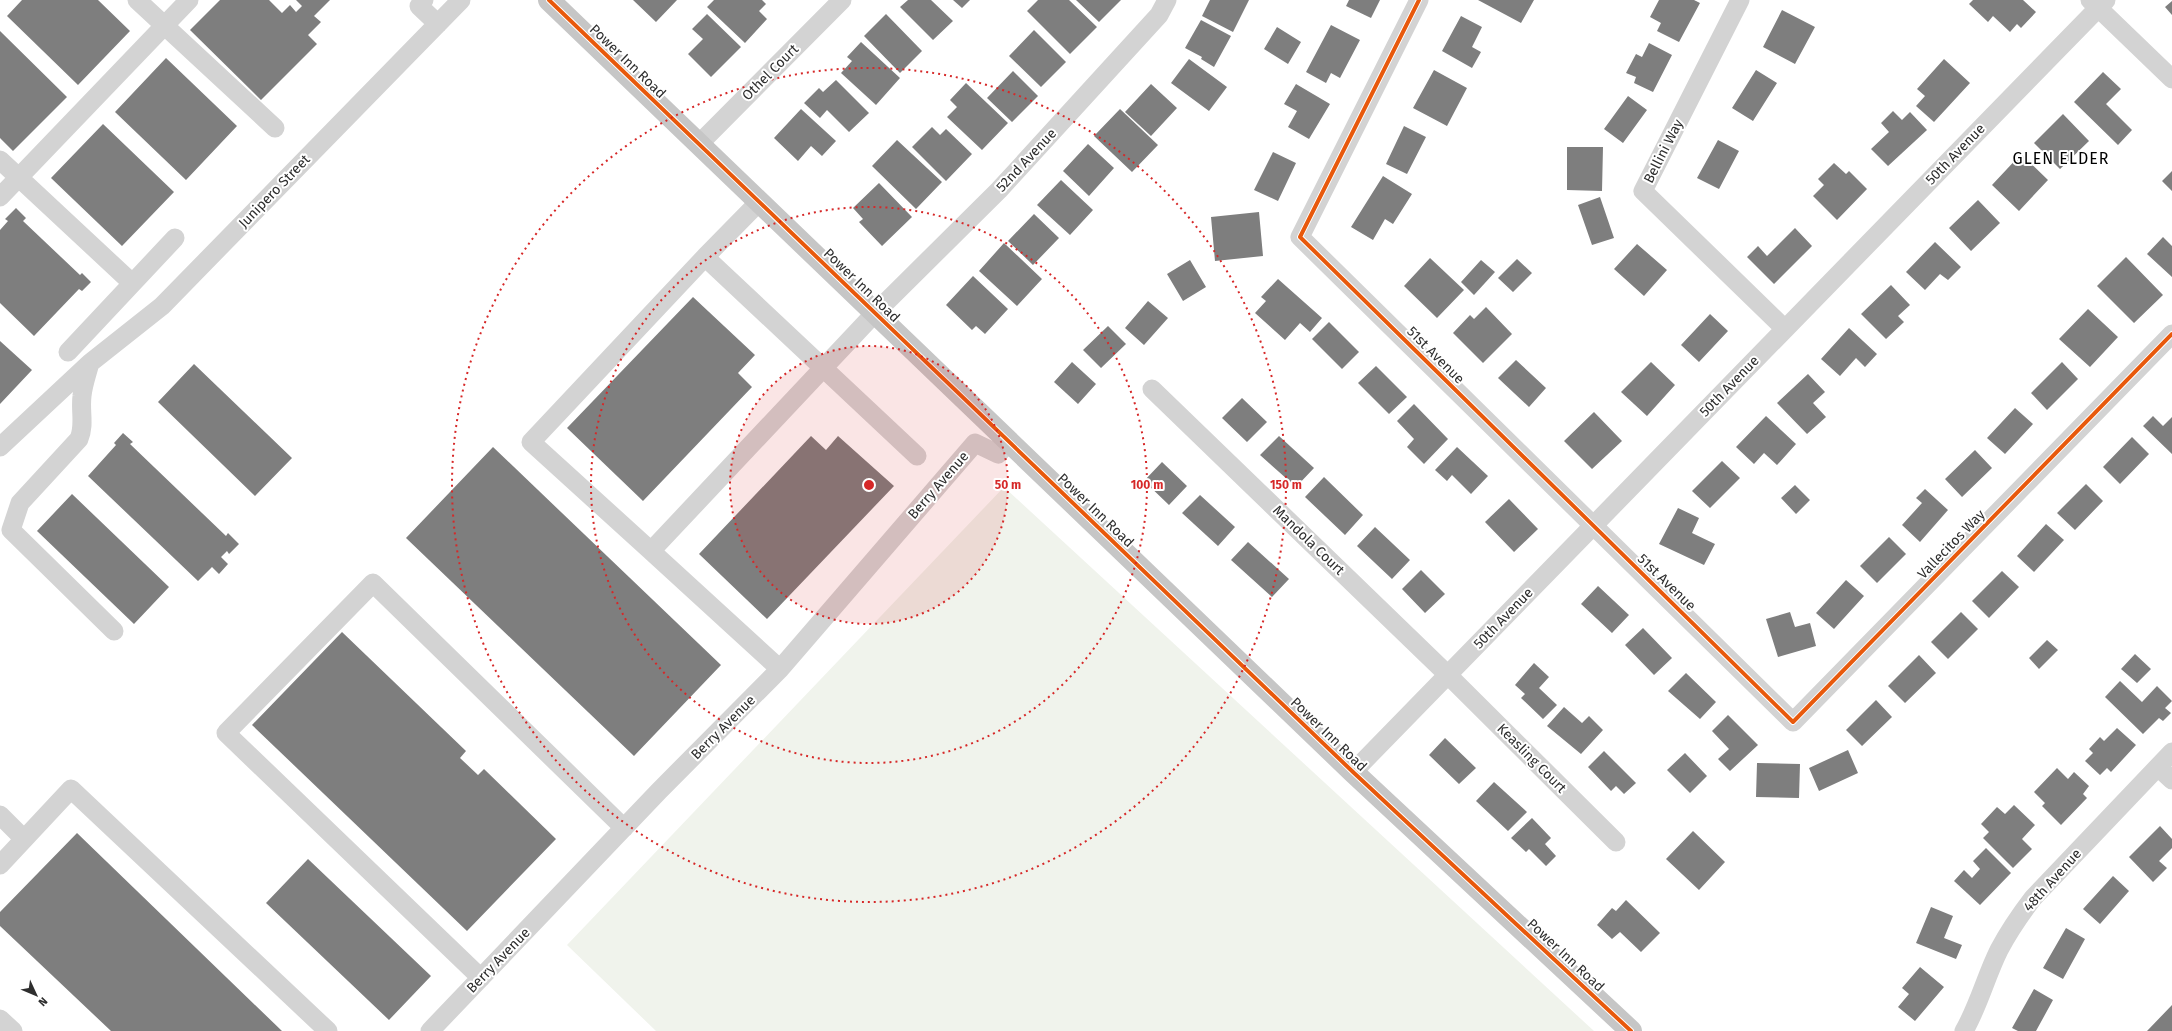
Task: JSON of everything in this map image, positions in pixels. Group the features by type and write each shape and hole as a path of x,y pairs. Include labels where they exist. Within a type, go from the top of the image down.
{"main road":[{"name":"Power Inn Road","path":"549,0 1353,772 1631,1031"}],"street":[{"path":"137,0 163,26 275,128"},
{"path":"0,197 189,0"},
{"path":"424,0 419,6 438,24"},
{"name":"Junipero Street","path":"0,447 85,368 162,306 461,0"},
{"name":"Othel Court","path":"699,144 842,0"},
{"name":"52nd Avenue","path":"651,551 875,313 999,190 1159,15 1167,0"},
{"name":"51st Avenue","path":"1419,0 1300,237 1746,675"},
{"name":"Bellini Way","path":"1740,0 1644,191 1785,329"},
{"path":"2098,2 2172,79"},
{"name":"50th Avenue","path":"1353,772 1785,329 2098,2"},
{"path":"0,160 132,283"},
{"path":"760,202 705,257 531,442 780,669"},
{"path":"68,352 175,238"},
{"path":"705,257 917,456"},
{"name":"Vallecitos Way","path":"1746,675 1793,722 2172,334"},
{"path":"85,368 80,409 83,430 78,439 20,503 11,530 114,631"},
{"name":"Mandola Court","path":"1152,389 1448,675"},
{"name":"Berry Avenue","path":"430,1031 624,828 780,669 975,443 998,454 1009,442"},
{"path":"481,978 226,733 373,583 624,828"},
{"name":"Keasling Court","path":"1448,675 1616,842"},
{"name":"48th Avenue","path":"1964,1031 1977,1008 1999,951 2015,922 2033,898 2172,752"},
{"path":"2158,767 2172,780"},
{"path":"0,865 71,789 328,1031"},
{"path":"0,815 24,839"},
{"path":"0,1019 12,1031"}],"shaded area":[{"path":"1004,487 1594,1031 656,1031 567,945"}],"building":[{"path":"22,0 98,0 130,31 78,85 7,16"},
{"path":"220,0 269,0 282,13 290,5 296,12 302,6 296,0 330,0 314,16 321,22 308,35 317,44 261,100 190,30"},
{"path":"633,0 677,0 656,22"},
{"path":"714,0 762,0 766,4 759,11 767,19 745,43 707,7"},
{"path":"908,0 931,0 953,21 933,40 900,7"},
{"path":"953,0 970,0 962,8"},
{"path":"1038,0 1069,0 1097,27 1070,54 1027,11"},
{"path":"1076,0 1121,0 1099,22"},
{"path":"1210,0 1249,0 1233,32 1202,16"},
{"path":"1349,0 1380,0 1371,18 1346,6"},
{"path":"1478,0 1534,0 1521,23"},
{"path":"1659,0 1694,0 1700,3 1679,42 1657,31 1661,23 1650,17"},
{"path":"1973,0 2023,0 2036,12 2021,28 2017,24 2010,32 1993,16 1988,22 1969,4"},
{"path":"2172,1 2172,15 2165,7"},
{"path":"1782,10 1815,27 1795,64 1763,47"},
{"path":"707,14 741,47 711,77 688,54 703,39 692,29"},
{"path":"886,14 922,51 900,73 864,36"},
{"path":"1461,16 1482,27 1472,47 1481,52 1472,68 1442,51"},
{"path":"1201,20 1231,36 1214,67 1201,59 1202,57 1185,48"},
{"path":"1331,25 1360,40 1340,78 1331,73 1326,83 1306,72"},
{"path":"1277,27 1301,42 1288,64 1264,49"},
{"path":"1034,30 1066,62 1041,87 1009,56"},
{"path":"0,31 67,97 13,151 0,138"},
{"path":"861,42 900,78 876,105 841,73 852,61 847,57"},
{"path":"1649,43 1672,55 1653,92 1634,83 1636,77 1626,73 1636,54 1642,57"},
{"path":"166,58 237,126 186,180 115,112"},
{"path":"1189,59 1227,87 1209,111 1171,83"},
{"path":"1944,59 1970,83 1934,122 1916,106 1925,96 1917,89"},
{"path":"1434,70 1467,88 1447,126 1413,108"},
{"path":"1756,70 1777,83 1753,121 1732,108"},
{"path":"1013,71 1038,96 1012,122 987,98"},
{"path":"2103,72 2121,89 2106,104 2132,130 2118,145 2074,102"},
{"path":"836,80 869,113 849,132 827,110 820,118 804,103 819,88 823,92"},
{"path":"966,83 1008,123 982,150 947,117 957,107 950,100"},
{"path":"1151,84 1177,108 1151,136 1125,112"},
{"path":"1296,84 1330,104 1309,139 1288,127 1297,111 1284,104"},
{"path":"1628,96 1647,110 1623,143 1604,129"},
{"path":"801,109 836,141 822,156 811,146 798,161 774,138"},
{"path":"1120,109 1158,145 1132,172 1094,136"},
{"path":"1893,111 1902,120 1910,112 1927,130 1888,166 1871,149 1889,132 1881,123"},
{"path":"2063,114 2089,141 2060,169 2034,143"},
{"path":"103,124 174,192 122,246 51,178"},
{"path":"1404,126 1426,137 1407,174 1386,164"},
{"path":"932,127 940,135 946,129 972,154 946,181 912,147"},
{"path":"897,140 942,182 916,209 872,166"},
{"path":"1718,140 1739,151 1719,189 1697,178"},
{"path":"1088,144 1114,168 1089,196 1063,171"},
{"path":"1567,147 1603,147 1602,191 1567,190"},
{"path":"1273,152 1296,163 1278,201 1254,190"},
{"path":"2021,154 2048,180 2019,211 1992,185"},
{"path":"1834,163 1846,174 1849,171 1867,189 1837,220 1813,196 1824,185 1818,179"},
{"path":"2172,171 2172,191 2162,181"},
{"path":"1383,176 1412,194 1393,224 1385,219 1373,240 1351,227"},
{"path":"1061,180 1093,210 1070,235 1037,205"},
{"path":"879,183 912,217 882,246 859,222 863,219 853,208"},
{"path":"1600,197 1614,238 1592,245 1578,205"},
{"path":"1978,200 2000,223 1971,251 1949,228"},
{"path":"16,208 26,218 23,221 80,275 82,273 91,282 82,291 79,289 34,336 0,303 0,230 8,221 5,219"},
{"path":"1259,212 1263,256 1215,261 1211,217"},
{"path":"1034,214 1059,238 1033,265 1008,241"},
{"path":"1795,228 1812,246 1774,284 1747,257 1758,246 1767,256"},
{"path":"2163,237 2172,246 2172,277 2147,254"},
{"path":"1935,242 1961,267 1948,280 1940,274 1925,290 1906,272"},
{"path":"1004,243 1042,279 1017,306 979,271"},
{"path":"1637,244 1667,270 1644,296 1614,269"},
{"path":"2126,257 2163,295 2134,323 2097,286"},
{"path":"1430,258 1464,290 1437,318 1404,286"},
{"path":"1517,259 1532,273 1513,292 1498,278"},
{"path":"1190,260 1206,287 1183,301 1167,274"},
{"path":"1481,260 1495,272 1474,295 1461,282"},
{"path":"973,276 1008,309 985,334 976,326 972,330 946,305"},
{"path":"1278,279 1322,318 1310,332 1300,323 1285,340 1255,313 1266,301 1261,297"},
{"path":"1891,285 1910,305 1898,316 1904,322 1886,339 1861,314"},
{"path":"693,297 755,355 738,373 752,387 643,501 567,428"},
{"path":"1148,301 1168,318 1144,345 1125,328"},
{"path":"1486,307 1512,334 1483,363 1453,333 1470,315 1474,319"},
{"path":"2088,309 2118,337 2090,367 2059,339"},
{"path":"1710,314 1728,331 1699,362 1681,345"},
{"path":"1329,322 1359,352 1342,369 1312,339"},
{"path":"1108,326 1126,344 1101,368 1083,350"},
{"path":"1849,328 1877,354 1865,367 1856,358 1840,376 1821,359"},
{"path":"0,341 32,370 0,404"},
{"path":"1516,360 1546,388 1529,407 1498,378"},
{"path":"1072,362 1096,384 1078,404 1054,382"},
{"path":"1651,362 1675,385 1647,416 1621,392"},
{"path":"2062,362 2078,379 2047,410 2031,393"},
{"path":"194,364 292,458 255,496 158,402"},
{"path":"1376,366 1407,397 1389,414 1358,383"},
{"path":"1808,374 1825,392 1813,403 1826,417 1807,434 1777,403"},
{"path":"1242,398 1267,422 1247,442 1222,418"},
{"path":"1414,404 1448,439 1424,464 1407,447 1414,439 1397,421"},
{"path":"2015,408 2033,424 2005,454 1987,438"},
{"path":"1594,412 1622,441 1592,469 1564,441"},
{"path":"1766,416 1796,444 1777,465 1764,453 1754,464 1736,447"},
{"path":"2153,416 2163,426 2172,417 2172,454 2143,426"},
{"path":"123,433 133,442 130,444 226,536 228,533 239,544 229,554 227,551 221,557 228,564 219,574 212,567 198,581 88,476 116,445 114,443"},
{"path":"811,436 826,450 838,436 894,486 767,619 699,554"},
{"path":"1279,436 1314,468 1296,487 1260,455"},
{"path":"2132,437 2149,454 2120,484 2103,467"},
{"path":"493,447 721,665 634,756 406,538"},
{"path":"1457,447 1488,476 1471,494 1452,475 1447,481 1435,470"},
{"path":"1975,450 1992,468 1962,497 1945,479"},
{"path":"1722,461 1740,478 1710,508 1692,491"},
{"path":"1162,462 1187,486 1169,505 1144,481"},
{"path":"1324,477 1363,515 1345,535 1305,497"},
{"path":"2086,484 2103,501 2075,530 2057,513"},
{"path":"1795,485 1810,500 1796,514 1781,498"},
{"path":"1925,489 1948,510 1920,542 1902,525 1922,503 1916,498"},
{"path":"72,494 169,587 134,624 37,531"},
{"path":"1200,495 1235,527 1218,546 1182,513"},
{"path":"1509,499 1538,529 1514,552 1485,522"},
{"path":"1678,508 1699,518 1692,533 1715,544 1704,565 1659,544"},
{"path":"2046,524 2064,540 2034,572 2017,556"},
{"path":"1375,527 1410,560 1392,579 1357,546"},
{"path":"1889,537 1906,554 1877,583 1860,566"},
{"path":"1248,542 1289,579 1272,597 1231,560"},
{"path":"1421,570 1445,594 1425,613 1402,589"},
{"path":"2002,571 2019,587 1989,618 1972,601"},
{"path":"1846,580 1864,596 1834,629 1816,613"},
{"path":"1598,586 1629,615 1612,633 1581,604"},
{"path":"1790,612 1795,627 1810,623 1816,646 1778,657 1766,619"},
{"path":"1961,612 1978,629 1948,659 1931,642"},
{"path":"1643,628 1672,658 1654,675 1625,645"},
{"path":"342,632 466,751 460,758 478,775 484,769 556,839 467,931 252,725"},
{"path":"2047,640 2058,650 2039,669 2029,658"},
{"path":"2135,654 2151,669 2137,683 2121,669"},
{"path":"1919,655 1936,673 1905,703 1888,686"},
{"path":"1534,663 1549,677 1539,688 1557,705 1543,719 1521,698 1525,694 1515,685"},
{"path":"1686,673 1716,702 1700,719 1668,691"},
{"path":"2120,681 2142,702 2157,686 2172,701 2165,708 2171,713 2163,721 2159,718 2143,734 2105,697"},
{"path":"1876,700 1892,717 1862,746 1846,730"},
{"path":"1564,707 1582,723 1589,716 1603,730 1581,754 1547,726"},
{"path":"1728,715 1758,745 1730,771 1718,759 1729,749 1712,731"},
{"path":"2117,728 2136,745 2111,772 2107,768 2100,775 2085,761 2093,753 2089,749 2100,737 2104,741"},
{"path":"1445,738 1476,768 1459,784 1429,755"},
{"path":"1848,750 1858,773 1819,791 1809,768"},
{"path":"1604,751 1636,783 1624,794 1616,786 1611,791 1588,767"},
{"path":"1685,753 1707,776 1690,793 1667,770"},
{"path":"1757,763 1800,764 1799,798 1756,797"},
{"path":"2057,768 2068,779 2074,772 2089,786 2083,794 2087,798 2061,825 2042,806 2045,803 2034,792"},
{"path":"1494,782 1527,812 1508,831 1476,801"},
{"path":"2014,805 2035,825 2022,839 2032,849 2013,868 1983,838 1989,832 1981,824 1997,807 2005,814"},
{"path":"1532,818 1551,838 1545,844 1556,856 1546,866 1529,849 1526,852 1511,838"},
{"path":"2160,826 2172,839 2172,848 2159,861 2167,868 2153,882 2129,857"},
{"path":"1693,831 1725,862 1699,890 1666,859"},
{"path":"77,833 282,1031 111,1031 0,926 0,912"},
{"path":"1986,848 2011,873 1980,905 1954,881 1964,870 1972,878 1980,869 1973,861"},
{"path":"308,859 431,976 389,1020 266,903"},
{"path":"2113,876 2129,891 2100,924 2083,909"},
{"path":"1626,900 1660,933 1641,952 1620,932 1612,939 1597,925 1612,908 1616,911"},
{"path":"1931,907 1953,916 1944,938 1962,945 1956,959 1916,943"},
{"path":"2066,928 2085,939 2063,979 2043,968"},
{"path":"1920,967 1944,987 1915,1021 1898,1007 1909,994 1902,988"},
{"path":"2034,989 2053,1000 2036,1031 2018,1031 2012,1028"},
{"path":"2172,1005 2172,1031 2147,1031"}],"cycle path":[{"path":"549,0 1353,772 1631,1031"},
{"path":"1419,0 1300,237 1793,722 2172,334"}],"district":[{"name":"GLEN ELDER","path":"2061,158"}]}
